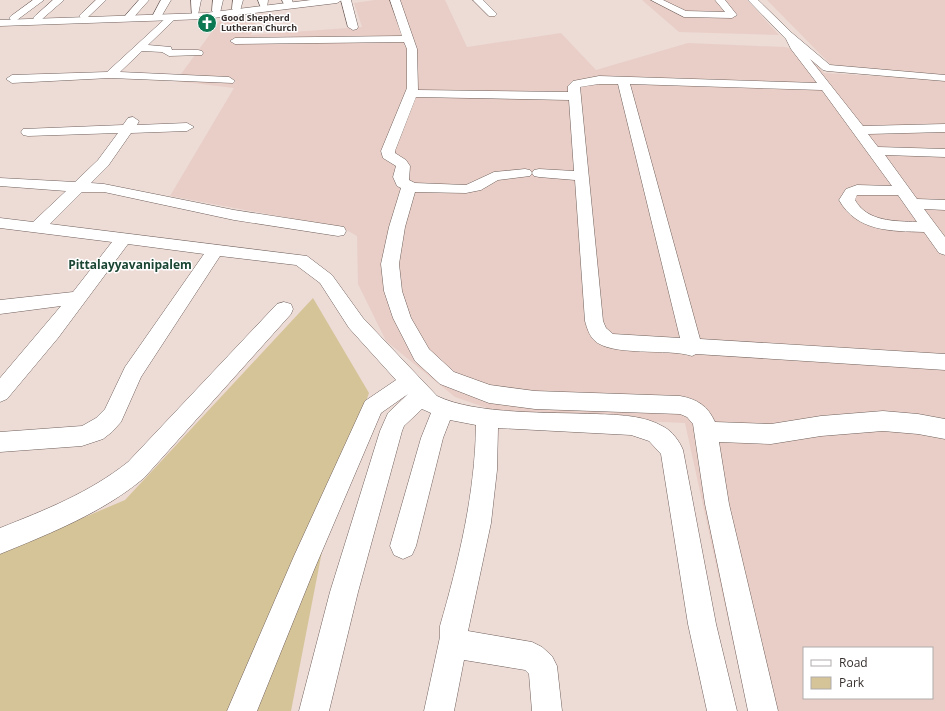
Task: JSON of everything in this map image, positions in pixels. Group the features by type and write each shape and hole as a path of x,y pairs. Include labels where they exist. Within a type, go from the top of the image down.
{"main road":[{"path":"0,18 130,16 195,13 217,5 288,3 308,0"},
{"path":"0,24 172,13 337,0"}],"street":[{"path":"14,18 39,0"},
{"path":"38,18 59,0"},
{"path":"84,16 101,0"},
{"path":"130,16 144,0"},
{"path":"158,15 166,0"},
{"path":"195,13 196,0"},
{"path":"346,0 354,27"},
{"path":"395,0 412,49 413,88 388,151 388,155 401,161 403,167 402,183 409,186 466,189 476,187 494,176 532,173 582,176"},
{"path":"478,0 492,14"},
{"path":"656,0 684,14 732,15 720,0"},
{"path":"754,0 791,38 823,66 831,69 945,78"},
{"path":"110,75 140,48 172,13"},
{"path":"791,38 796,49 858,130 945,249"},
{"path":"235,41 409,39"},
{"path":"140,48 167,49 167,52 169,53 198,53"},
{"path":"11,79 124,62"},
{"path":"1,73 11,79 110,75 229,81"},
{"path":"945,84 599,80 580,82 574,86 594,321 597,331 604,340 692,348 945,362"},
{"path":"623,81 692,348"},
{"path":"411,93 575,96"},
{"path":"36,228 80,187 103,163 119,144 126,129 136,117"},
{"path":"28,132 187,127"},
{"path":"858,130 945,128"},
{"path":"873,151 945,153"},
{"path":"0,182 122,190 234,215 338,232"},
{"path":"409,186 397,227 390,264 394,291 402,318 422,355 447,378 489,394 535,400 691,407 698,413 704,422 718,504 763,711"},
{"path":"901,190 857,190 848,196 847,200 849,205 857,213 878,223 928,227"},
{"path":"911,204 945,205"},
{"path":"0,223 300,260 326,279 356,323 424,396 486,418 631,425 657,434 672,450 702,624 722,711"},
{"path":"2,388 51,333 76,298 123,239"},
{"path":"0,442 82,436 95,432 104,426 113,415 132,373 215,250"},
{"path":"0,307 40,300 76,298"},
{"path":"0,541 87,503 119,485 136,470 284,309"},
{"path":"403,546 432,438 424,396"},
{"path":"242,711 303,565 373,407 424,396"},
{"path":"314,711 344,592 391,431 396,420 424,396"},
{"path":"439,711 454,637 454,626 479,514 485,476 488,438 486,418"},
{"path":"705,432 771,434 821,426 884,421 918,424 945,429"},
{"path":"454,637 462,645 532,657 542,666 544,673 546,711"}],"shaded area":[{"path":"375,0 445,0 467,47 561,33 596,70 688,43 785,47 805,52 824,73 945,80 945,711 748,711 685,423 507,415 455,397 386,341 358,284 357,236 343,228 170,196 234,88 176,81 221,19 258,16 251,35 362,27 354,3"},
{"path":"642,0 747,0 779,35 679,32"},
{"path":"767,0 945,0 945,75 833,67"}],"green space":[{"path":"313,298 369,393 332,500 291,711 0,711 0,553 125,500"}],"place":[{"name":"Good Shepherd Lutheran Church","path":"207,23"}],"district":[{"name":"Pittalayyavanipalem","path":"130,265"}]}
